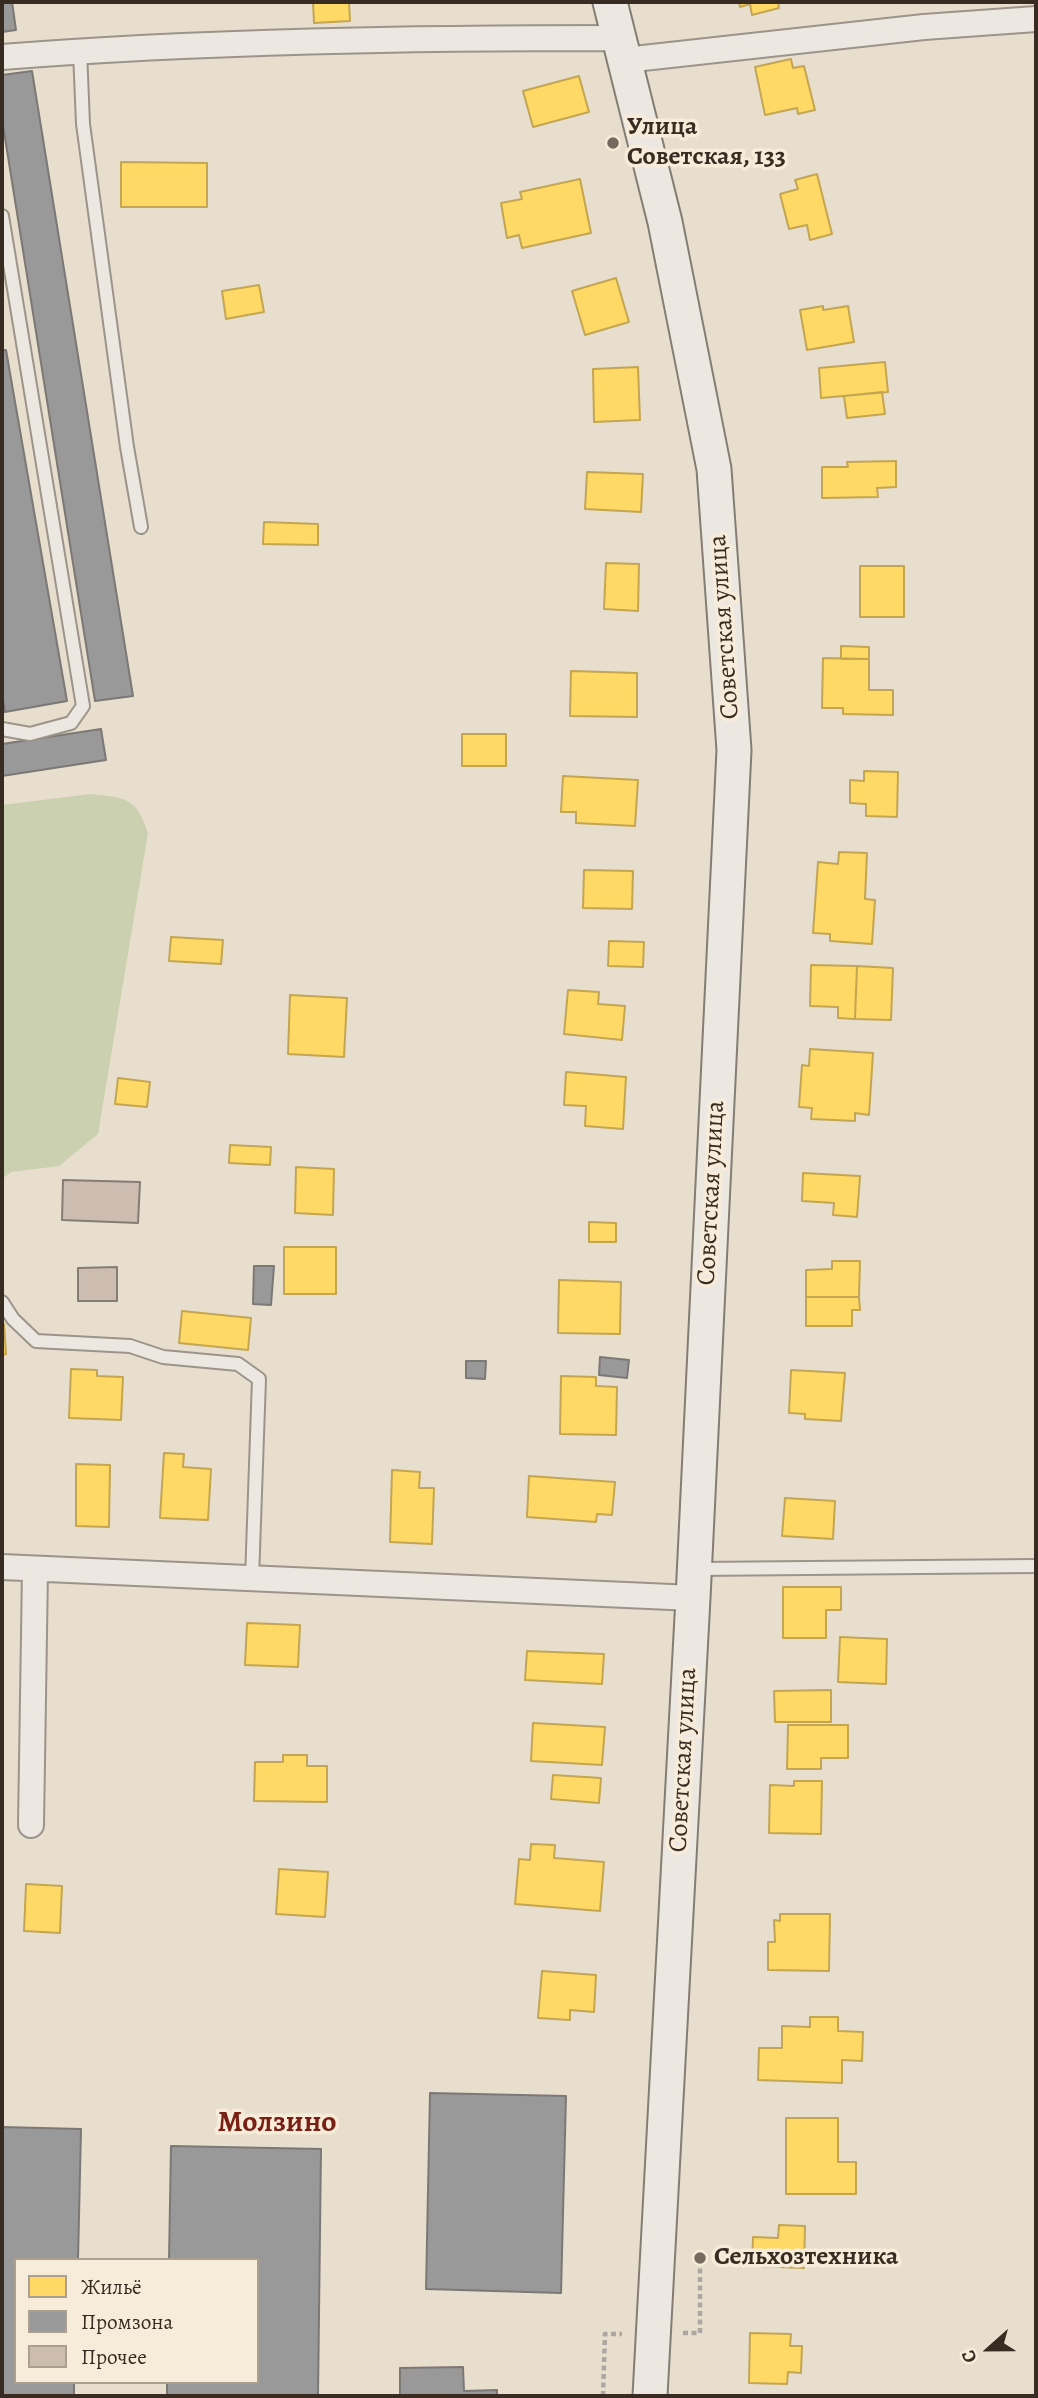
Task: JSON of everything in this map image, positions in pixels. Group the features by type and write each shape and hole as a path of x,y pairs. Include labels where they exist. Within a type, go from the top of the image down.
{"street":[{"name":"Советская улица","path":"610,2 665,222 714,469 734,750 694,1584 650,2396"},
{"path":"2,57 80,51 429,38 623,49 1036,19"},
{"path":"2,1567 252,1579 694,1584"},
{"path":"31,1825 35,1570"}],"lane":[{"path":"80,51 83,124 99,225 127,447 141,527"},
{"path":"2,216 83,706 71,723 30,734 2,729"},
{"path":"2,1302 13,1319 36,1341 131,1346 163,1357 237,1364 259,1380 252,1579"},
{"path":"694,1584 1036,1566"}],"green space":[{"path":"90,794 121,798 134,805 148,833 98,1134 59,1166 11,1172 2,1179 2,805"}],"building: Жильё":[{"path":"313,2 349,2 350,21 314,23"},
{"path":"739,2 778,2 779,8 752,15 750,4 740,7"},
{"path":"791,59 793,68 804,66 815,110 798,114 797,108 765,115 755,67"},
{"path":"579,76 589,112 533,127 523,91"},
{"path":"121,162 207,163 207,207 121,207"},
{"path":"817,174 832,234 810,240 807,225 789,229 780,194 798,189 795,180"},
{"path":"580,179 591,233 522,248 519,235 507,238 501,203 522,199 520,192"},
{"path":"616,278 629,322 585,335 572,291"},
{"path":"259,285 264,312 226,319 222,291"},
{"path":"823,306 823,310 848,306 854,342 807,350 800,310"},
{"path":"885,362 888,392 821,398 819,368"},
{"path":"638,367 640,420 594,422 593,369"},
{"path":"882,392 885,414 847,418 844,396"},
{"path":"896,461 896,487 877,488 878,497 822,498 822,467 848,467 847,462"},
{"path":"587,472 643,474 641,512 585,509"},
{"path":"264,522 318,524 318,545 263,544"},
{"path":"606,563 639,564 638,611 604,609"},
{"path":"860,566 904,566 904,617 860,617"},
{"path":"841,646 869,647 869,659 841,659"},
{"path":"823,658 869,659 869,690 893,690 893,715 843,714 843,708 822,708"},
{"path":"571,671 637,673 637,717 570,716"},
{"path":"462,734 506,734 506,766 462,766"},
{"path":"864,771 898,772 897,817 866,816 866,804 850,803 850,780 864,781"},
{"path":"563,776 638,780 635,826 576,823 576,812 561,812"},
{"path":"839,852 867,853 865,899 875,900 872,944 830,941 830,934 813,933 818,862 838,864"},
{"path":"584,870 633,871 632,909 583,908"},
{"path":"171,937 223,940 221,964 169,961"},
{"path":"609,941 644,942 643,967 608,966"},
{"path":"811,965 857,966 855,1019 838,1018 838,1007 810,1006"},
{"path":"857,966 893,968 891,1020 855,1019"},
{"path":"568,990 599,992 598,1004 625,1006 622,1040 564,1034"},
{"path":"290,995 347,998 344,1057 288,1054"},
{"path":"810,1049 873,1053 869,1115 855,1113 855,1121 811,1119 812,1108 799,1107 802,1065 809,1066"},
{"path":"566,1072 626,1077 623,1129 585,1126 586,1106 564,1105"},
{"path":"118,1078 150,1082 147,1107 115,1104"},
{"path":"230,1145 271,1147 270,1165 229,1163"},
{"path":"296,1167 334,1169 333,1215 295,1213"},
{"path":"803,1173 860,1176 857,1217 833,1215 834,1203 802,1201"},
{"path":"589,1222 616,1223 616,1242 589,1242"},
{"path":"284,1247 336,1247 336,1294 284,1294"},
{"path":"832,1261 860,1261 859,1297 806,1297 806,1270 832,1269"},
{"path":"559,1280 621,1282 620,1334 558,1333"},
{"path":"806,1297 859,1297 860,1310 852,1310 852,1326 806,1326"},
{"path":"182,1311 251,1318 248,1350 179,1343"},
{"path":"2,1324 6,1354 2,1355"},
{"path":"71,1369 97,1370 97,1376 123,1377 121,1420 69,1418"},
{"path":"791,1370 845,1373 841,1421 805,1419 805,1414 789,1413"},
{"path":"561,1376 596,1377 596,1386 617,1387 616,1435 560,1434"},
{"path":"164,1453 184,1454 183,1467 211,1469 208,1520 160,1518"},
{"path":"76,1464 110,1465 109,1527 76,1526"},
{"path":"392,1470 420,1472 419,1488 434,1488 432,1544 390,1542"},
{"path":"529,1476 615,1482 612,1515 597,1514 596,1522 527,1517"},
{"path":"785,1498 835,1501 833,1539 782,1536"},
{"path":"783,1587 841,1587 841,1610 826,1610 826,1638 783,1638"},
{"path":"247,1623 300,1625 298,1667 245,1665"},
{"path":"840,1637 887,1639 886,1684 838,1682"},
{"path":"527,1651 604,1654 602,1684 525,1680"},
{"path":"831,1690 831,1722 775,1722 774,1691"},
{"path":"533,1723 605,1727 602,1765 531,1761"},
{"path":"788,1725 848,1725 848,1758 821,1758 821,1769 787,1769"},
{"path":"283,1755 307,1755 307,1766 327,1766 327,1802 254,1801 255,1762 283,1762"},
{"path":"553,1775 601,1778 599,1803 551,1799"},
{"path":"794,1781 822,1781 821,1834 769,1833 770,1785 794,1786"},
{"path":"531,1844 555,1845 554,1858 604,1862 600,1911 515,1904 519,1859 530,1860"},
{"path":"279,1869 328,1872 325,1917 276,1914"},
{"path":"26,1884 62,1886 60,1933 24,1931"},
{"path":"780,1914 830,1914 829,1971 768,1970 768,1942 775,1942 774,1920 780,1921"},
{"path":"542,1971 596,1975 594,2012 570,2010 570,2020 538,2018"},
{"path":"810,2017 838,2017 838,2031 863,2032 862,2061 842,2060 842,2083 758,2080 759,2048 782,2048 782,2026 810,2027"},
{"path":"786,2118 838,2118 838,2162 856,2162 856,2194 786,2194"},
{"path":"779,2225 805,2226 804,2268 752,2266 753,2237 778,2238"},
{"path":"750,2333 791,2334 790,2346 802,2346 801,2373 788,2372 787,2384 749,2383"}],"building: Промзона":[{"path":"2,2 12,2 16,30 2,32"},
{"path":"32,71 133,696 95,701 2,119 2,75"},
{"path":"2,350 6,350 67,701 5,712 2,694"},
{"path":"101,729 106,760 2,776 2,744"},
{"path":"254,1266 274,1266 271,1305 253,1304"},
{"path":"600,1357 629,1360 627,1378 599,1375"},
{"path":"466,1361 486,1361 485,1379 466,1378"},
{"path":"430,2093 566,2096 561,2293 426,2289"},
{"path":"2,2127 81,2129 78,2258 14,2258 14,2384 74,2384 74,2396 2,2396"},
{"path":"171,2146 321,2149 318,2396 167,2396 167,2384 259,2384 259,2258 169,2258"},
{"path":"463,2367 464,2391 497,2390 497,2396 400,2396 400,2368"}],"building: Прочее":[{"path":"63,1180 140,1182 138,1223 62,1220"},
{"path":"117,1267 117,1301 78,1301 78,1268"}],"place":[{"name":"Улица Советская, 133","path":"613,143"},
{"name":"Сельхозтехника","path":"700,2258"}],"district":[{"name":"Молзино","path":"277,2124"}]}
